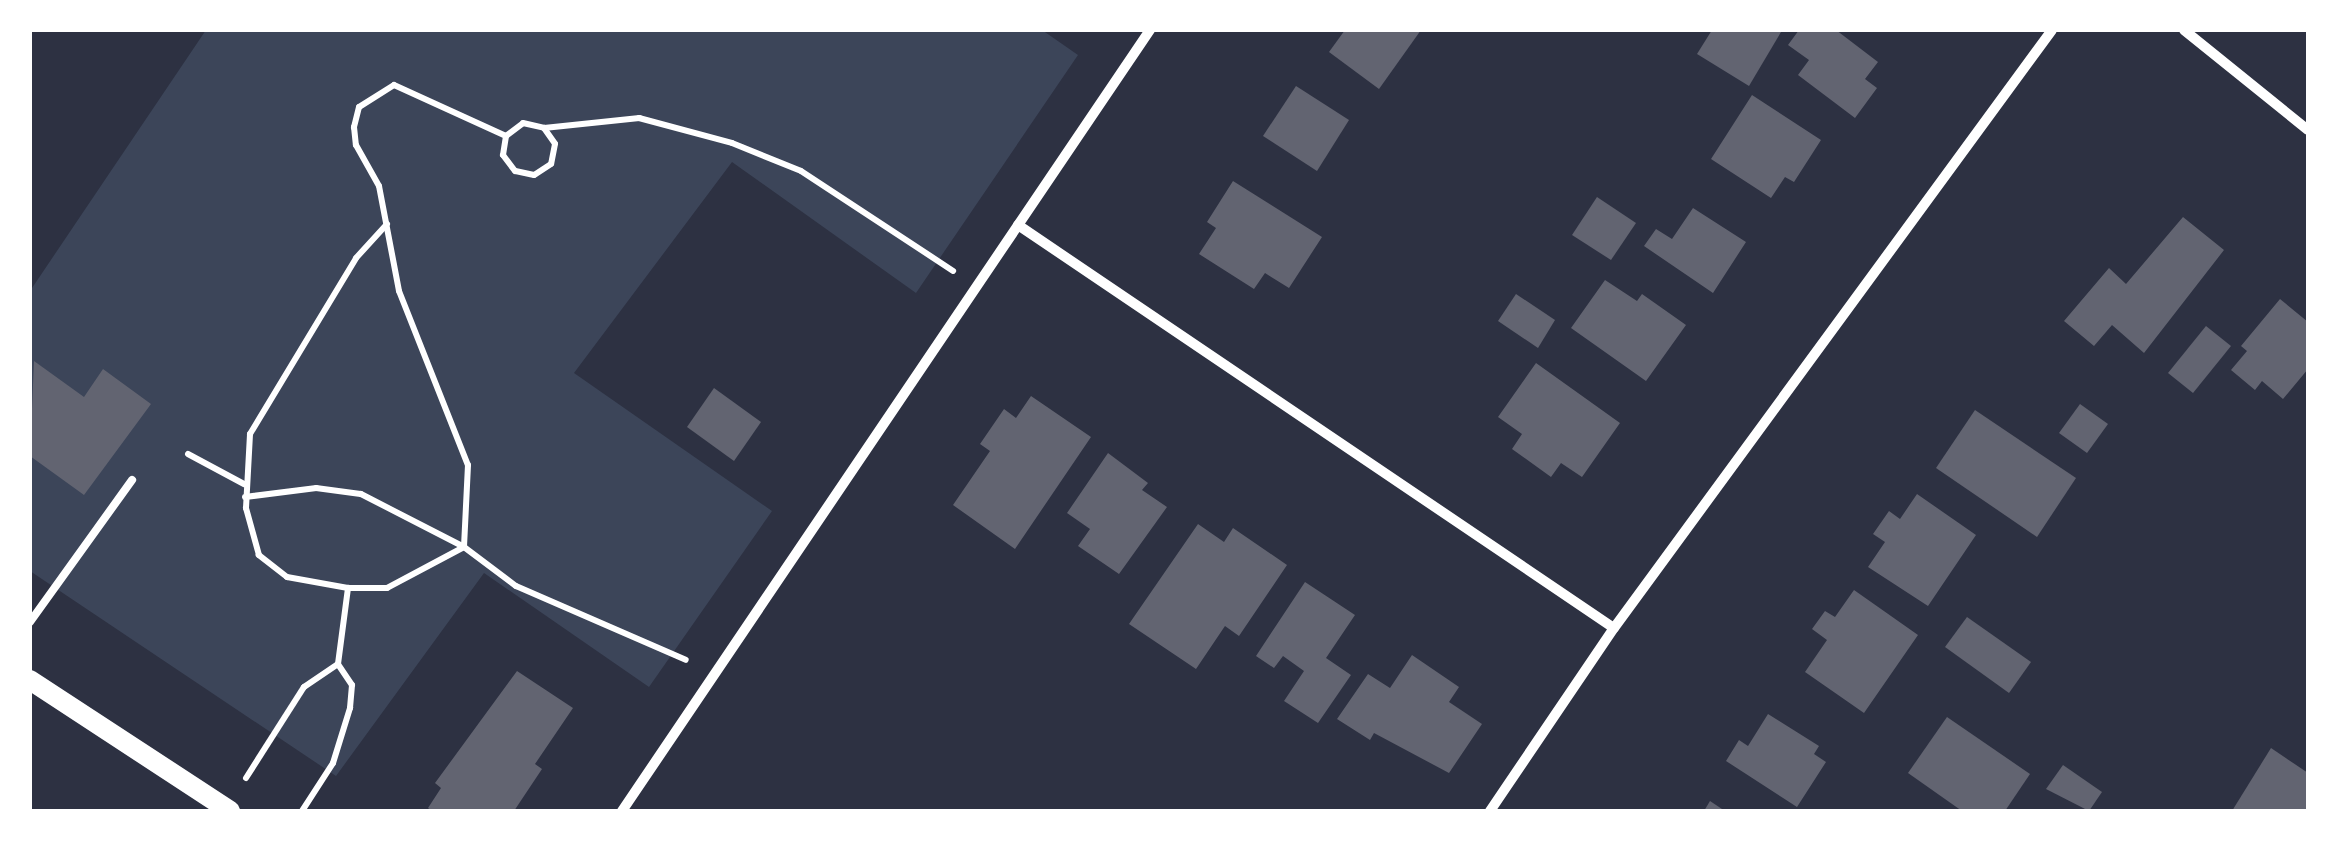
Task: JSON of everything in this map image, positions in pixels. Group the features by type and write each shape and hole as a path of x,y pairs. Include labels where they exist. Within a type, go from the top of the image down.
{"main road":[{"path":"30,680 228,810"}],"street":[{"path":"622,811 1150,30"},
{"path":"1490,811 1614,628 2052,30"},
{"path":"2184,30 2308,130"},
{"path":"1018,225 1614,628"}],"lane":[{"path":"30,622 132,480"}],"path":[{"path":"464,547 468,465 398,291 387,224 354,127 359,107 378,90 414,90 506,136"},
{"path":"544,128 555,144 550,164 534,175 515,171 503,155 506,136 523,123 544,128 639,118 732,143 800,172 977,286"},
{"path":"387,224 356,258 250,434 245,497 259,555 272,568 311,584 387,588 464,547"},
{"path":"188,454 244,484"},
{"path":"245,497 316,488 361,494 464,547 516,586 663,646 712,678"},
{"path":"302,811 333,763 350,708 352,685 338,664 348,588"},
{"path":"228,810 304,687 338,664"}],"shaded area":[{"path":"206,30 1042,30 1078,55 916,293 732,162 574,373 772,511 649,687 484,573 336,776 30,571 30,291"}],"building":[{"path":"1345,30 1421,30 1379,89 1329,52"},
{"path":"1712,30 1781,32 1749,86 1697,54"},
{"path":"1799,30 1836,30 1878,62 1865,79 1877,88 1855,118 1798,75 1809,60 1788,45"},
{"path":"1296,86 1349,120 1317,171 1263,136"},
{"path":"1752,95 1821,140 1794,182 1785,177 1771,198 1711,159"},
{"path":"1233,181 1322,237 1289,288 1265,273 1254,289 1199,254 1216,228 1207,222"},
{"path":"1597,197 1636,223 1611,260 1572,235"},
{"path":"1693,208 1746,242 1713,293 1644,246 1656,229 1672,239"},
{"path":"2183,217 2224,250 2144,353 2112,325 2094,346 2064,321 2109,268 2126,284"},
{"path":"1605,280 1637,301 1642,294 1686,325 1646,381 1571,328"},
{"path":"1516,294 1555,320 1538,348 1498,321"},
{"path":"2280,299 2308,322 2308,369 2283,399 2262,381 2255,390 2231,370 2247,351 2241,346"},
{"path":"2206,326 2231,346 2193,393 2168,373"},
{"path":"34,361 84,397 103,369 151,404 84,495 30,456"},
{"path":"1536,363 1620,423 1582,477 1561,463 1551,477 1512,449 1522,434 1498,417"},
{"path":"714,388 761,422 734,461 687,427"},
{"path":"1031,396 1091,437 1015,549 953,505 990,451 980,444 1004,409 1016,418"},
{"path":"2080,404 2108,424 2087,453 2059,433"},
{"path":"1975,410 2076,478 2037,537 1936,468"},
{"path":"1108,453 1148,483 1142,490 1167,507 1119,574 1078,546 1090,529 1067,513"},
{"path":"1917,494 1976,535 1928,606 1868,567 1885,542 1873,534 1889,511 1900,519"},
{"path":"1198,524 1224,542 1233,528 1287,565 1239,636 1225,626 1196,669 1129,624"},
{"path":"1305,582 1355,615 1326,658 1351,675 1318,723 1284,701 1304,671 1283,656 1274,668 1256,656"},
{"path":"1854,590 1918,635 1864,713 1805,672 1827,640 1812,629 1825,611 1835,617"},
{"path":"1967,617 2031,662 2009,693 1945,647"},
{"path":"1412,655 1459,687 1449,702 1482,724 1449,773 1374,733 1370,740 1337,719 1368,674 1390,688"},
{"path":"517,671 573,708 535,764 542,769 514,811 432,811 428,808 441,788 435,783"},
{"path":"1768,714 1819,746 1814,754 1826,762 1797,807 1726,761 1739,740 1748,746"},
{"path":"1947,717 2030,774 2005,811 1962,811 1908,773"},
{"path":"2271,748 2308,773 2308,811 2232,811"},
{"path":"2063,765 2102,792 2089,811 2046,789"},
{"path":"1710,801 1725,811 1704,811"}]}
